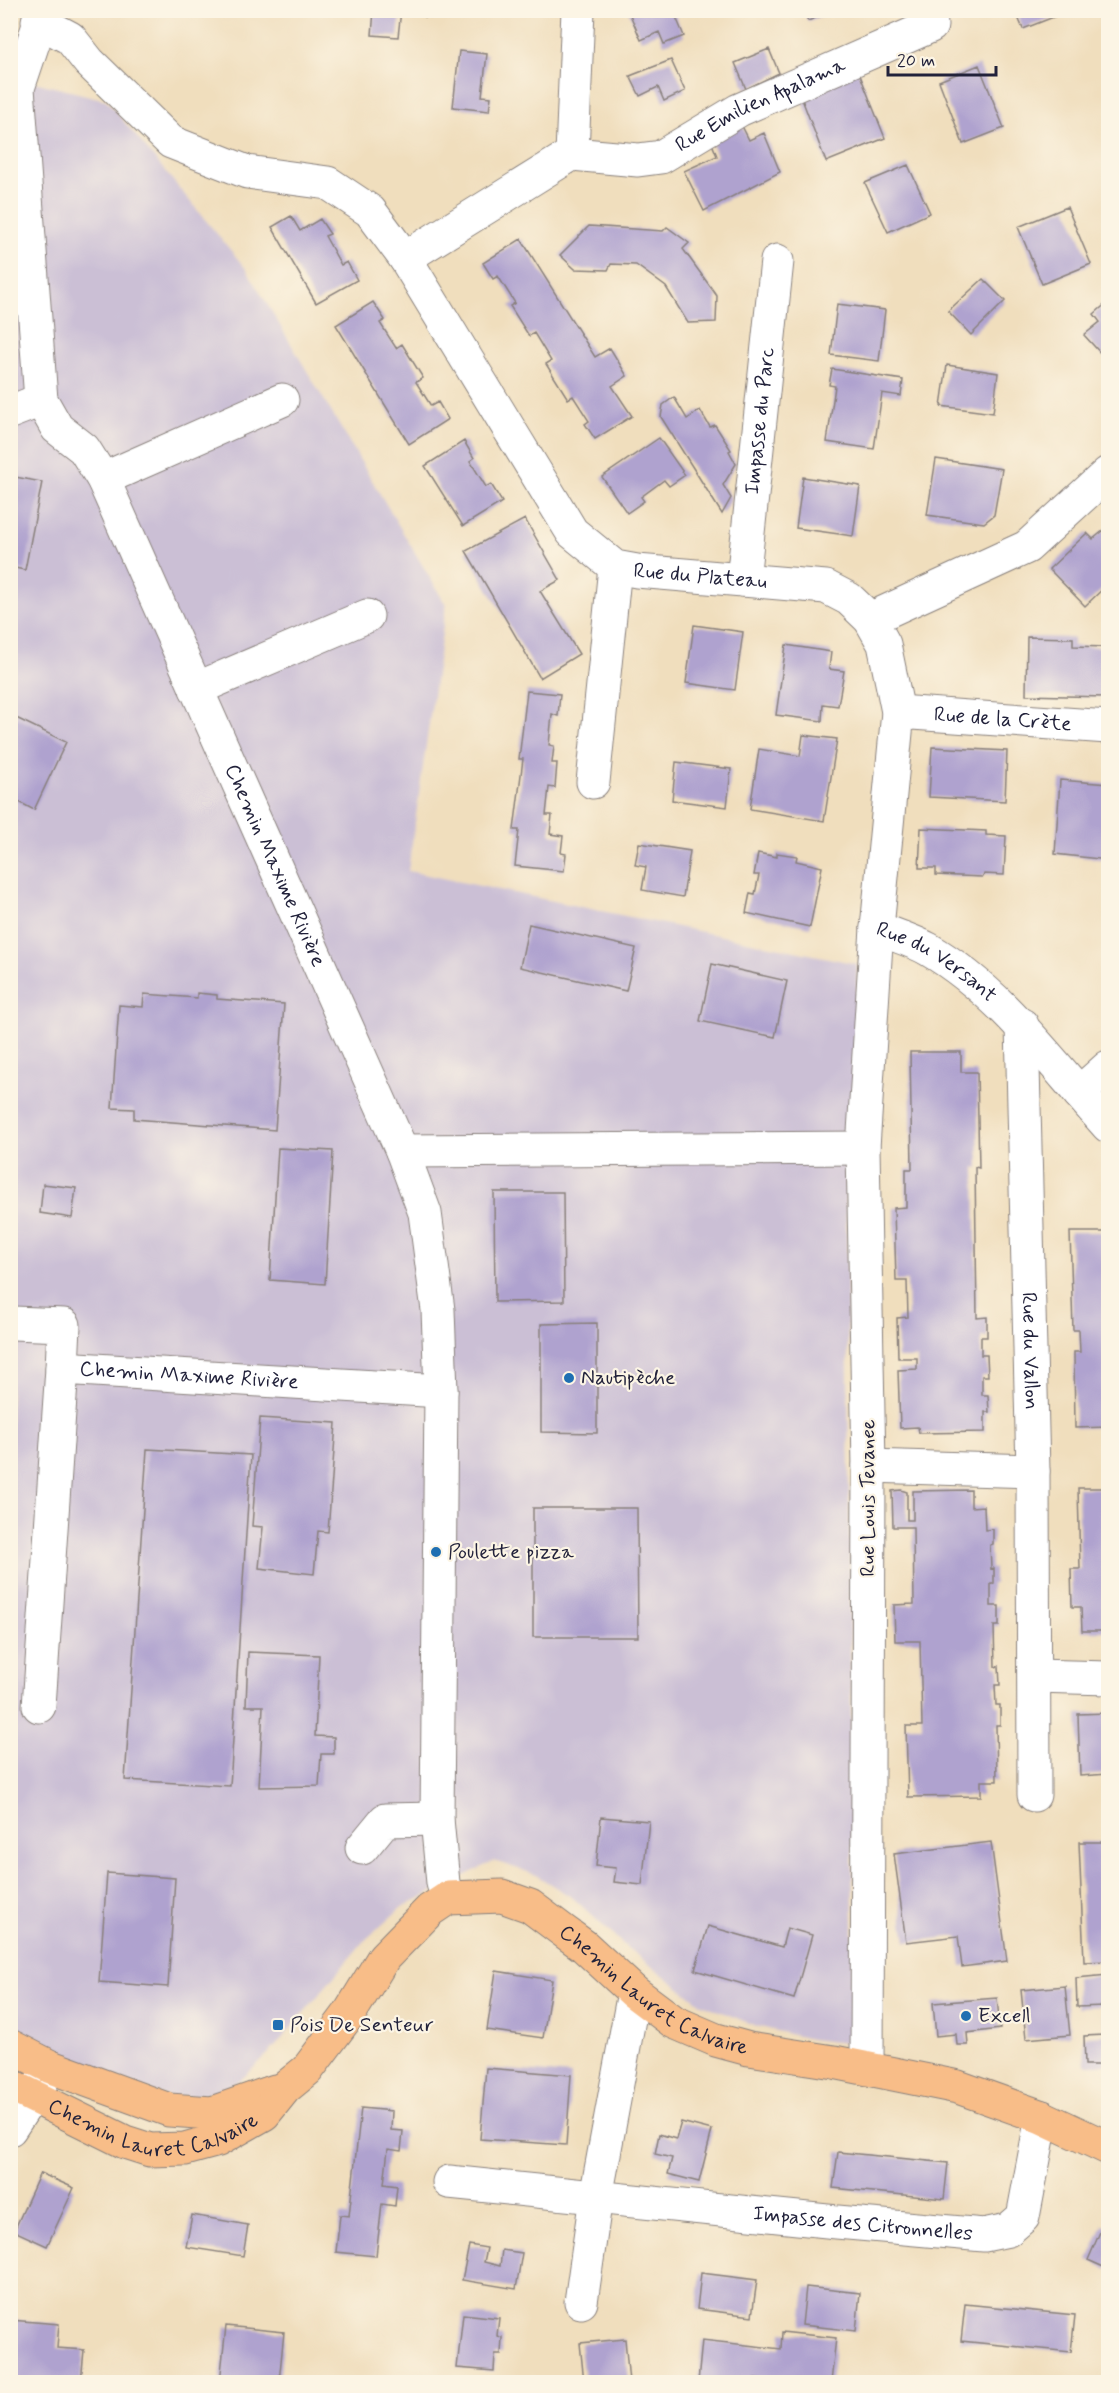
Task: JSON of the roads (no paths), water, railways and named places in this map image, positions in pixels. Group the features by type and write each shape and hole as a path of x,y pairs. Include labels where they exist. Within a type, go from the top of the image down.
{"main road":[{"name":"Chemin Lauret Calvaire","path":"21,2091 125,2142 150,2150 185,2149 218,2140 264,2114 285,2088 307,2070 349,2014 384,1957 430,1910 448,1898 502,1896 530,1906 584,1946 634,1992 674,2022 716,2040 749,2049 867,2068 958,2087 1042,2117 1108,2148"},
{"name":"Chemin Lauret Calvaire","path":"10,2046 51,2067 169,2110 212,2112 285,2088"}],"street":[{"path":"405,258 572,154 578,10"},
{"name":"Rue Emilien Apalama","path":"572,154 638,160 661,157 739,110 932,26 930,10"},
{"path":"10,412 41,400 14,89 41,16"},
{"name":"Rue du Plateau","path":"41,16 70,38 89,62 171,142 247,172 328,183 370,211 405,258 572,532 615,567 637,571 826,587 849,599 870,619"},
{"name":"Impasse du Parc","path":"743,580 777,261"},
{"name":"Chemin Maxime Rivière","path":"41,400 57,428 84,450 103,479 402,1151 425,1213 438,1310 441,1391 437,1819 443,1883 448,1898"},
{"path":"103,479 282,400"},
{"path":"870,619 1027,547 1108,473"},
{"path":"593,782 615,567"},
{"path":"196,689 367,616"},
{"name":"Rue du Versant","path":"870,619 884,644 898,712 877,928 927,949 974,982 1022,1025 1108,1126"},
{"name":"Rue de la Crète","path":"898,712 1108,727"},
{"name":"Rue Louis Tevanee","path":"867,2068 869,1466 863,1148 877,928"},
{"name":"Rue du Vallon","path":"1022,1025 1033,1471 1034,1795"},
{"path":"1079,1093 1108,1067"},
{"path":"402,1151 863,1148"},
{"path":"13,1323 64,1325 62,1368"},
{"name":"Chemin Maxime Rivière","path":"39,1706 62,1368 441,1391"},
{"path":"869,1466 1033,1471"},
{"path":"1035,1676 1108,1678"},
{"path":"362,1848 385,1820 437,1819"},
{"path":"581,2302 596,2198 634,1992"},
{"path":"10,2129 21,2091 51,2067"},
{"name":"Impasse des Citronnelles","path":"448,2182 984,2235 1008,2230 1023,2217 1042,2117"}],"place":[{"name":"Nautipèche","path":"569,1378"},
{"name":"Poulette pizza","path":"436,1552"},
{"name":"Excell","path":"966,2016"},
{"name":"Pois De Senteur","path":"278,2025"}]}
